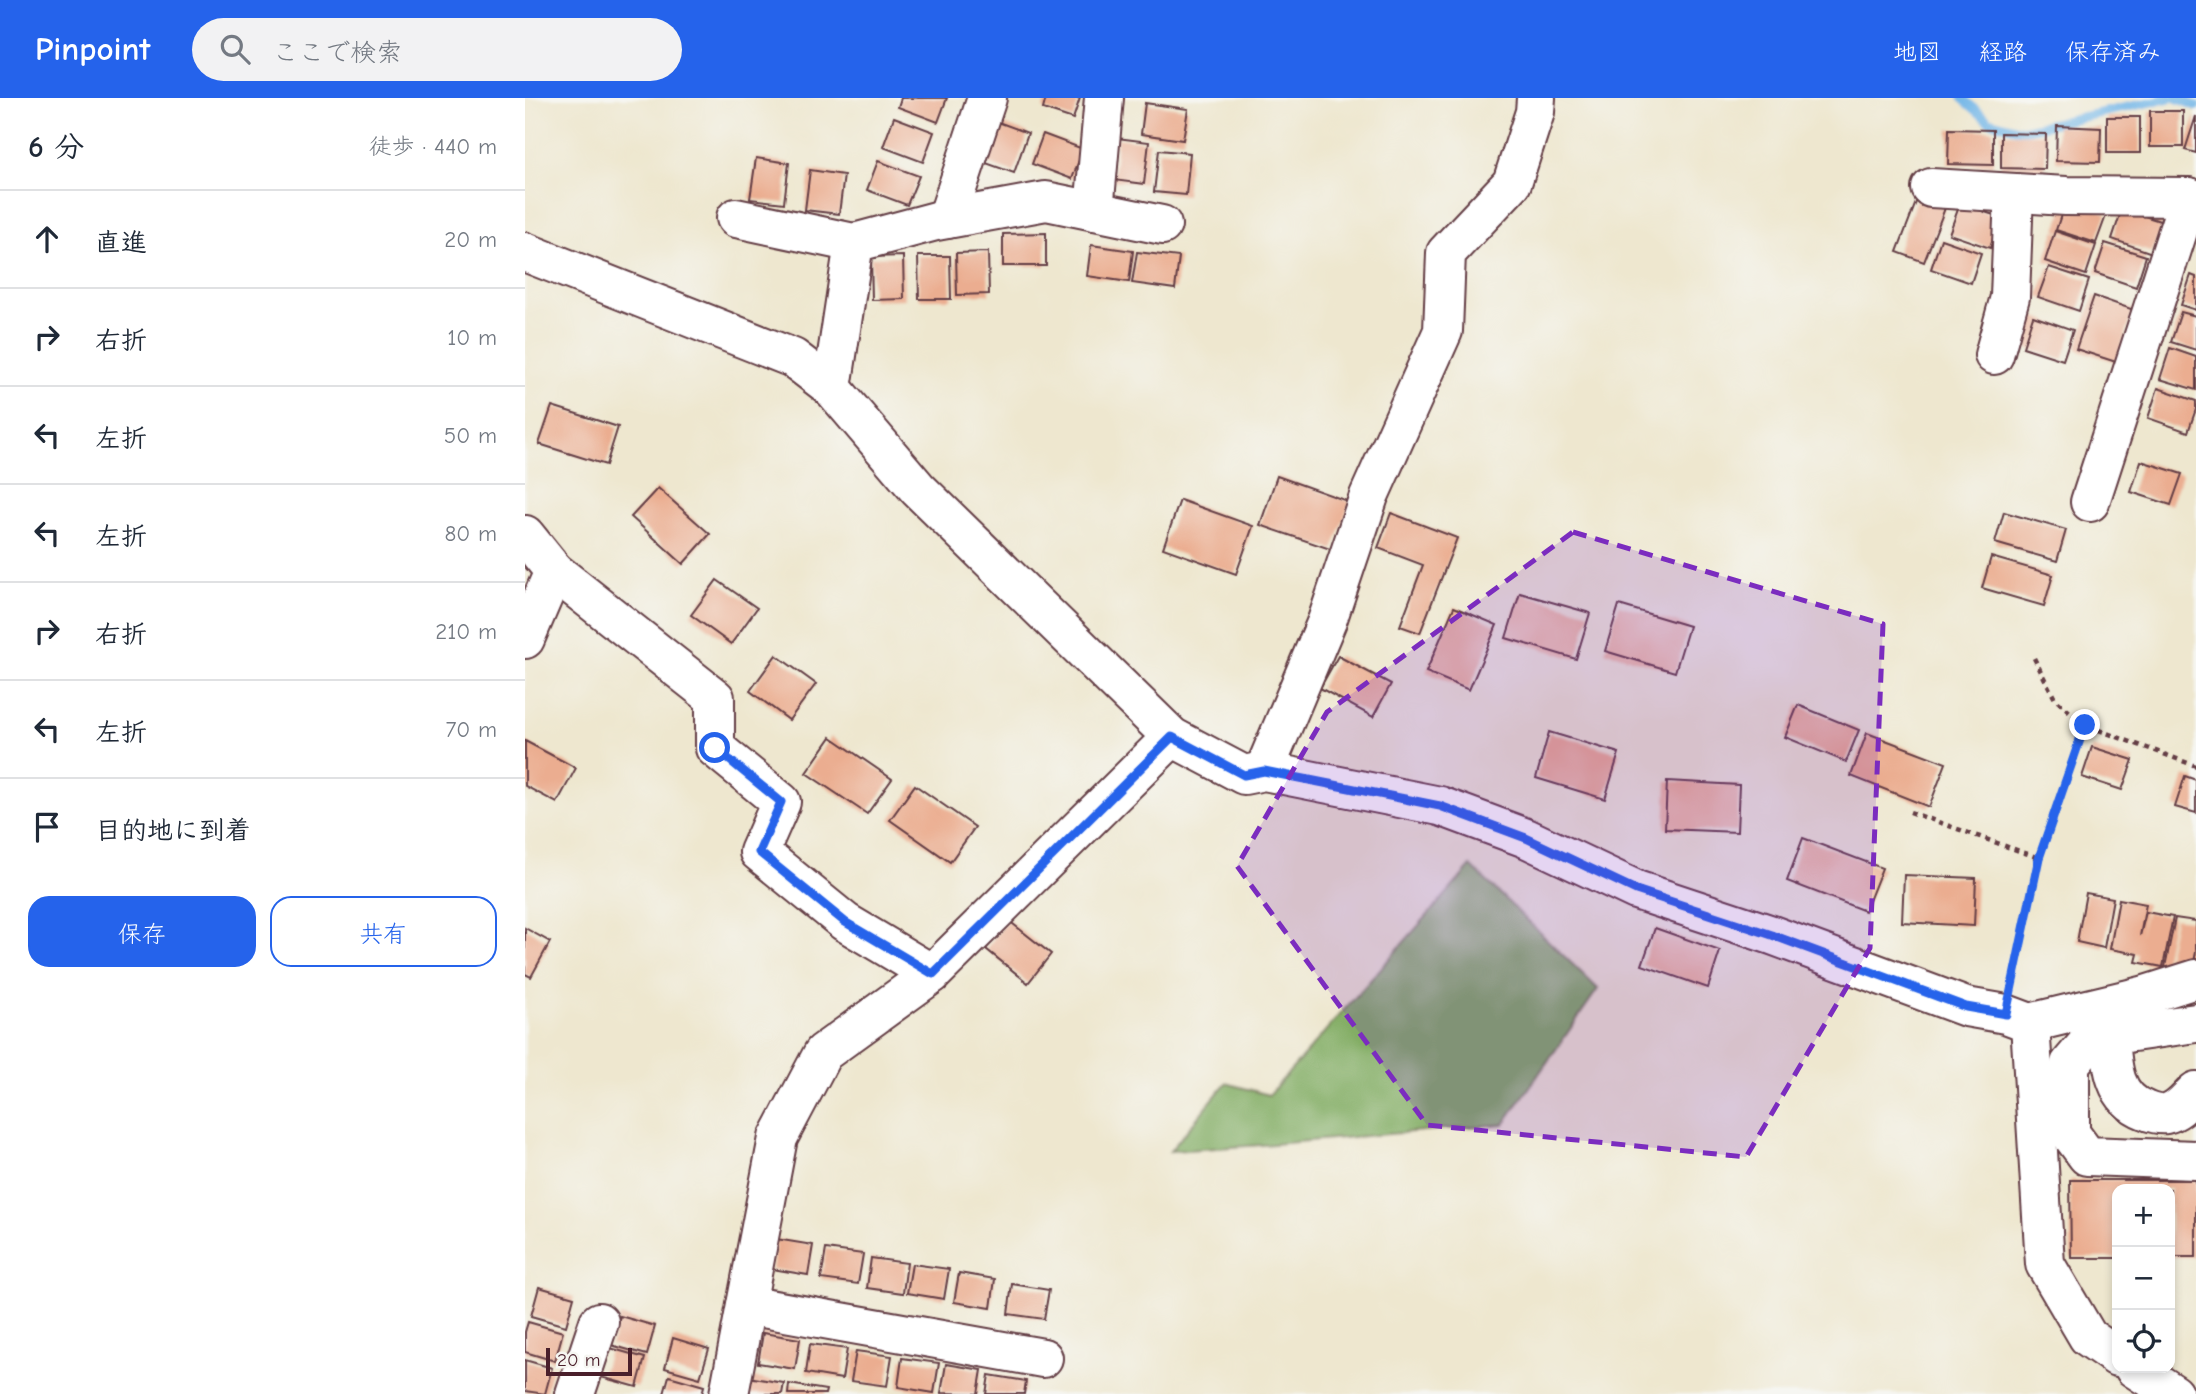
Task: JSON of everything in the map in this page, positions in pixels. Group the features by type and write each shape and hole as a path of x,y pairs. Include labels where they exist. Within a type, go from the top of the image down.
{"street":[{"path":"947,219 987,98"},
{"path":"1094,211 1104,98"},
{"path":"1264,771 1327,621 1369,496 1443,331 1446,253 1512,183 1535,112 1536,98"},
{"path":"1931,188 2192,198 2089,502"},
{"path":"1994,355 2010,297 2014,193"},
{"path":"736,218 854,243 947,219 1046,201 1162,225"},
{"path":"832,388 854,243"},
{"path":"525,252 793,358 832,388 918,489 1172,737 1244,775 1264,771 1440,806 1526,838 1636,890 1772,935 1966,1007 2018,1019 2142,996 2196,979"},
{"path":"525,536 554,570 715,698 715,748 781,802 759,852 845,922 933,974"},
{"path":"525,639 554,570"},
{"path":"730,1394 778,1138 823,1053 933,974 1172,737"},
{"path":"2018,1019 2045,1264 2088,1337 2112,1354"},
{"path":"2196,1023 2092,1038 2070,1064 2070,1133 2087,1156 2196,1160"},
{"path":"2110,1036 2115,1080 2123,1095 2137,1107 2153,1113 2167,1114 2184,1105 2196,1091"},
{"path":"747,1305 1043,1358"},
{"path":"575,1394 599,1322"},
{"path":"2142,1373 2174,1394"}],"path":[{"path":"2033,658 2055,699 2085,725 2196,766"},
{"path":"2018,1019 2039,858 2085,725"},
{"path":"1910,812 2039,858"}],"highlighted area":[{"path":"1573,532 1883,624 1870,948 1746,1157 1427,1125 1237,866 1327,712"}],"green space":[{"path":"1471,866 1598,989 1504,1124 1170,1151 1226,1083 1269,1095"}],"building":[{"path":"901,98 947,98 938,122 898,107"},
{"path":"1046,98 1080,98 1073,119 1043,109"},
{"path":"1145,103 1188,109 1183,140 1141,134"},
{"path":"2150,111 2183,111 2183,147 2150,147"},
{"path":"2196,116 2196,153 2185,150"},
{"path":"894,117 934,132 923,162 883,147"},
{"path":"2107,117 2140,117 2140,153 2107,153"},
{"path":"998,122 1028,133 1014,173 983,162"},
{"path":"2057,126 2101,128 2100,162 2056,161"},
{"path":"1949,129 1993,130 1993,165 1948,164"},
{"path":"2001,133 2046,134 2045,169 2001,168"},
{"path":"1043,134 1083,149 1072,179 1032,164"},
{"path":"1117,138 1149,142 1144,184 1113,180"},
{"path":"1159,150 1190,153 1186,195 1154,192"},
{"path":"756,158 789,163 784,203 750,199"},
{"path":"878,161 919,176 907,205 867,190"},
{"path":"810,170 844,175 839,214 805,210"},
{"path":"1918,197 1945,208 1924,262 1897,252"},
{"path":"2066,200 2107,213 2096,243 2056,230"},
{"path":"1960,204 2000,217 1990,248 1949,234"},
{"path":"2122,209 2163,222 2152,253 2112,239"},
{"path":"2055,231 2096,245 2086,275 2045,261"},
{"path":"1046,233 1046,266 1003,266 1003,234"},
{"path":"1941,239 1981,253 1971,283 1931,269"},
{"path":"2105,243 2146,256 2136,287 2095,273"},
{"path":"1091,245 1133,251 1129,282 1087,276"},
{"path":"988,252 989,294 957,295 956,253"},
{"path":"1137,252 1179,257 1175,289 1132,283"},
{"path":"903,256 904,299 872,300 871,257"},
{"path":"918,256 950,256 951,299 919,299"},
{"path":"2049,267 2089,280 2079,311 2038,297"},
{"path":"2191,275 2196,277 2196,310 2181,305"},
{"path":"2094,296 2134,310 2116,362 2076,349"},
{"path":"2181,312 2196,316 2196,350 2171,342"},
{"path":"2033,316 2073,330 2063,360 2023,347"},
{"path":"2170,348 2196,357 2196,390 2160,379"},
{"path":"2158,388 2196,401 2188,432 2148,418"},
{"path":"552,406 618,427 606,465 539,444"},
{"path":"2141,461 2182,474 2171,505 2131,492"},
{"path":"1277,476 1350,502 1333,550 1260,525"},
{"path":"658,488 710,534 683,564 631,517"},
{"path":"1180,500 1253,526 1236,574 1163,548"},
{"path":"2004,512 2066,530 2057,561 1995,543"},
{"path":"1391,513 1457,538 1420,633 1400,626 1423,565 1378,548"},
{"path":"1991,557 2053,575 2044,606 1982,588"},
{"path":"717,580 757,608 731,644 691,615"},
{"path":"1520,593 1590,613 1576,659 1506,638"},
{"path":"1619,605 1689,626 1675,672 1605,651"},
{"path":"1454,607 1497,625 1469,690 1426,672"},
{"path":"776,655 816,684 789,720 750,691"},
{"path":"1338,656 1391,684 1373,717 1320,688"},
{"path":"1798,705 1859,730 1846,762 1785,737"},
{"path":"1549,732 1619,753 1605,799 1536,778"},
{"path":"1867,733 1946,763 1929,807 1851,776"},
{"path":"831,737 892,779 867,814 806,773"},
{"path":"525,741 576,768 557,803 525,786"},
{"path":"2092,747 2133,760 2122,790 2082,777"},
{"path":"2185,776 2196,780 2196,813 2175,807"},
{"path":"1667,781 1739,785 1737,832 1665,829"},
{"path":"915,785 975,827 950,862 890,820"},
{"path":"1803,838 1882,868 1865,911 1787,881"},
{"path":"1904,875 1976,878 1974,926 1902,922"},
{"path":"2086,893 2113,898 2104,948 2077,942"},
{"path":"2119,899 2146,904 2140,936 2146,912 2173,917 2163,967 2136,962 2138,954 2110,949"},
{"path":"2175,918 2196,921 2196,952 2192,972 2165,967"},
{"path":"1008,920 1051,954 1028,983 986,949"},
{"path":"525,928 550,942 531,977 525,974"},
{"path":"1655,928 1720,951 1708,988 1642,965"},
{"path":"2070,1180 2196,1180 2196,1257 2175,1257 2175,1184 2112,1184 2112,1258 2071,1258"},
{"path":"776,1239 813,1245 808,1275 772,1269"},
{"path":"826,1249 863,1254 858,1284 821,1279"},
{"path":"871,1258 907,1263 903,1293 867,1288"},
{"path":"912,1264 949,1269 944,1299 907,1293"},
{"path":"959,1273 995,1279 991,1308 954,1302"},
{"path":"1012,1284 1049,1290 1044,1319 1008,1314"},
{"path":"539,1287 574,1297 566,1326 531,1316"},
{"path":"620,1316 655,1326 647,1355 611,1345"},
{"path":"528,1322 563,1332 555,1361 525,1352"},
{"path":"763,1333 800,1339 795,1369 758,1363"},
{"path":"673,1338 709,1349 700,1378 665,1368"},
{"path":"810,1344 847,1349 842,1379 806,1373"},
{"path":"610,1348 645,1358 637,1387 601,1377"},
{"path":"856,1351 892,1356 887,1386 851,1381"},
{"path":"902,1358 939,1363 934,1393 898,1387"},
{"path":"525,1360 552,1368 545,1394 525,1391"},
{"path":"946,1364 982,1370 978,1394 941,1393"},
{"path":"989,1375 1026,1381 1024,1394 986,1394"},
{"path":"669,1376 704,1386 702,1394 664,1394"},
{"path":"748,1377 784,1383 782,1394 745,1394"},
{"path":"789,1384 826,1390 825,1394 788,1394"}],"waterway":[{"path":"1962,98 1989,121 2022,130 2169,98"},
{"path":"2176,98 2196,106"}],"route":[{"path":"715,748 781,802 759,852 845,922 933,974 1172,737 1244,775 1264,771 1440,806 1526,838 1636,890 1772,935 1966,1007 2006,1014 2039,858 2085,725"}]}
